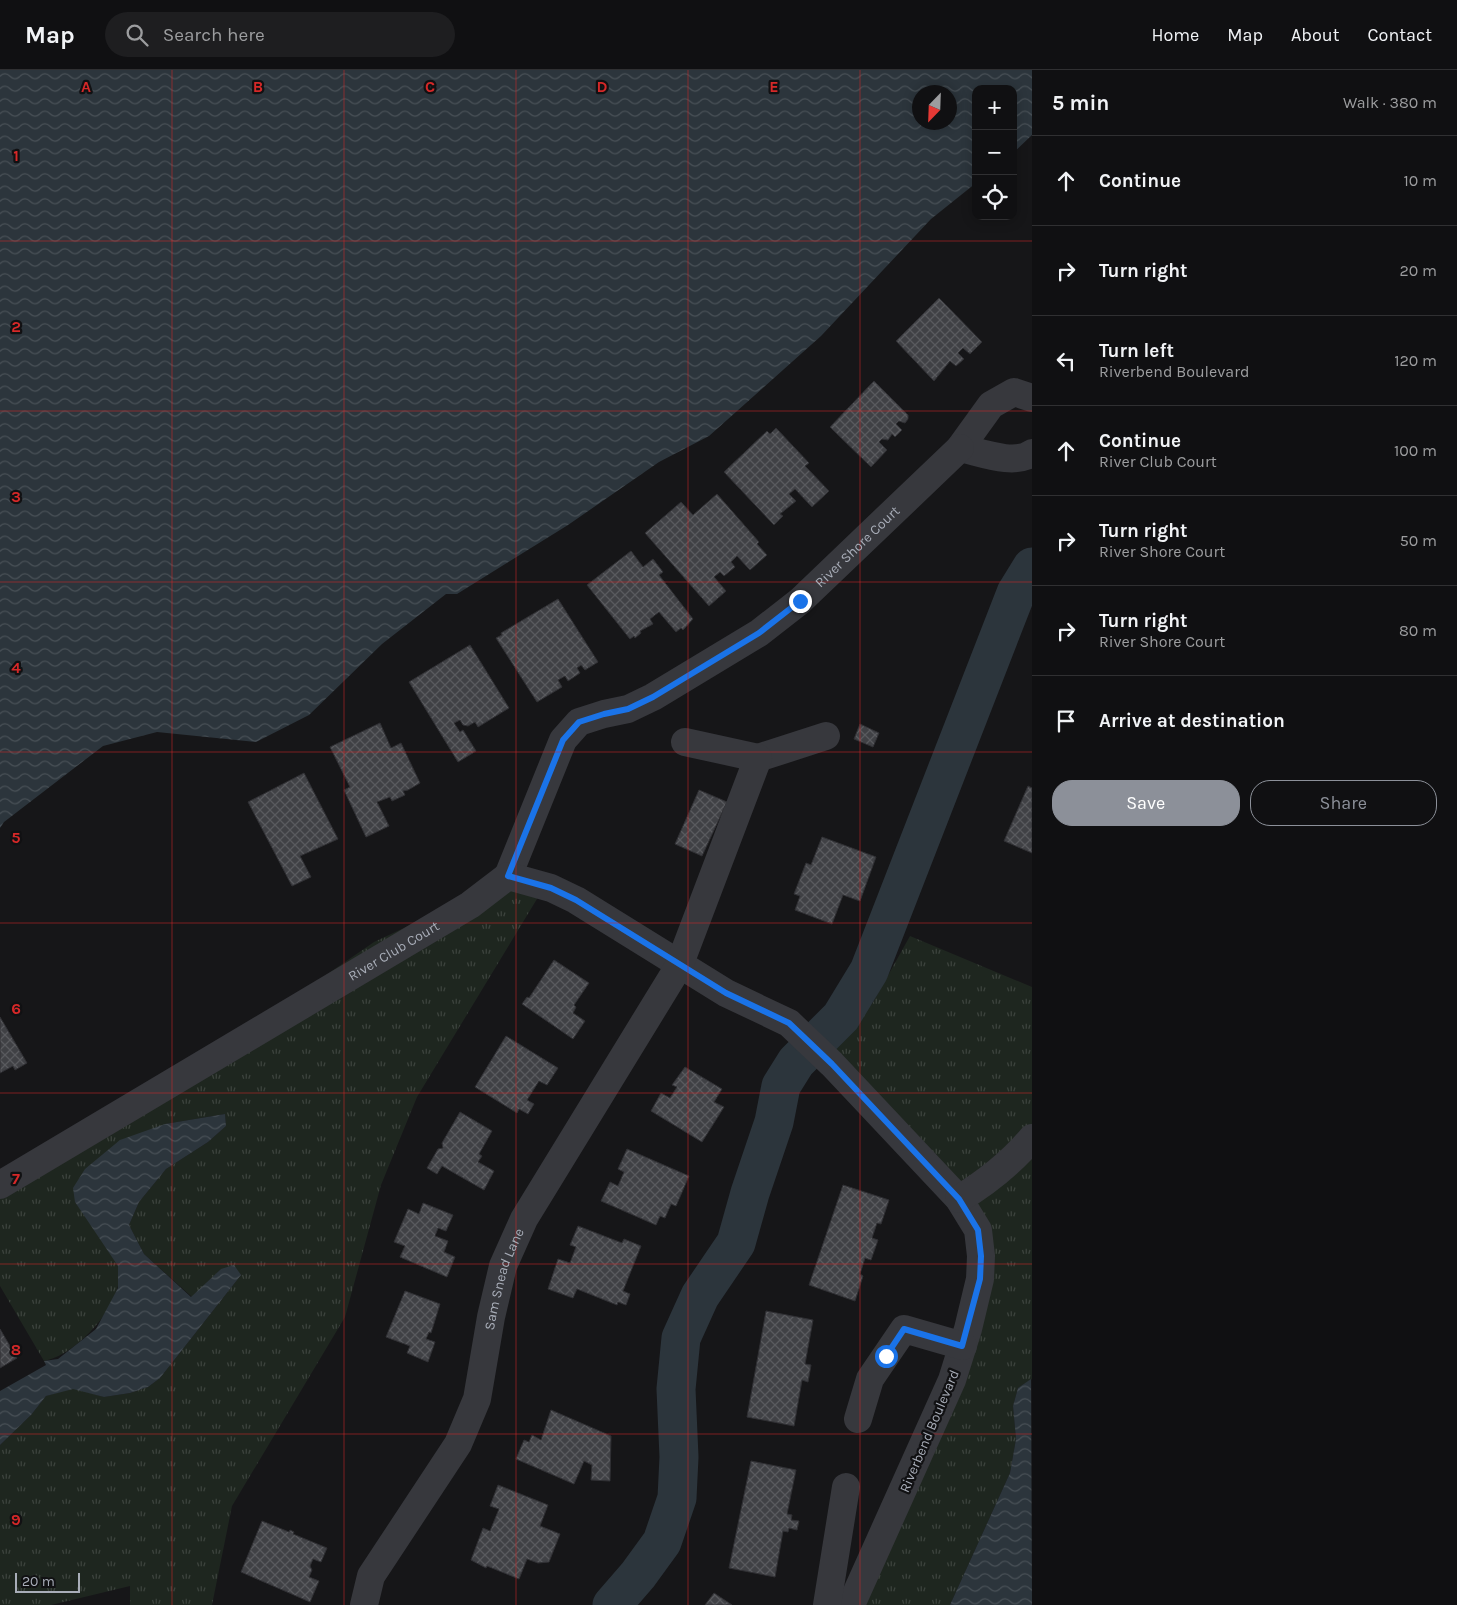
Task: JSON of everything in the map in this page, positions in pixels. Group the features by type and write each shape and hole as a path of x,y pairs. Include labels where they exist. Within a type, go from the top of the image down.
{"street":[{"name":"River Shore Court","path":"508,876 563,740 579,722 628,709 759,633 814,588 960,448 991,405 1014,392 1032,398"},
{"path":"960,448 997,456 1025,458 1032,453"},
{"path":"685,742 758,758 826,736"},
{"name":"Sam Snead Lane","path":"364,1605 371,1576 458,1444 469,1421 483,1372 496,1290 503,1266 524,1218 679,966 758,758"},
{"path":"508,876 551,888 576,900 679,966"},
{"name":"River Club Court","path":"0,1186 470,905 508,876"},
{"name":"Riverbend Boulevard","path":"679,966 726,993 789,1023 832,1064 959,1199 978,1230 981,1256 980,1279 952,1380 851,1605"},
{"path":"959,1199 981,1186 1001,1170 1032,1138"},
{"path":"858,1419 870,1379 904,1329 962,1346"},
{"path":"827,1605 846,1486"}],"green space":[{"path":"502,882 543,889 417,1097 381,1185 345,1317 232,1506 212,1605 130,1605 130,1586 51,1605 0,1605 0,1445 31,1415 46,1396 73,1388 104,1397 130,1393 148,1387 160,1378 241,1275 221,1269 192,1297 144,1254 129,1225 139,1202 166,1169 208,1142 226,1126 225,1114 165,1124 75,1202 115,1259 118,1266 119,1280 115,1295 97,1325 70,1349 57,1357 44,1361 0,1286 0,1178 175,1079 374,942"},
{"path":"910,936 1032,987 1032,1379 1018,1388 1013,1406 1016,1439 1010,1473 950,1605 845,1605 951,1356 970,1292 967,1225 818,1055 831,1038 857,1019 872,1004"}],"water":[{"path":"0,70 1032,70 1032,135 1017,149 1017,85 972,85 972,186 931,219 821,336 709,436 659,462 568,525 457,594 446,594 382,644 309,715 256,742 157,732 103,746 4,822 0,828"},
{"path":"225,1114 226,1126 208,1142 166,1169 139,1202 129,1225 144,1254 191,1297 221,1269 234,1265 241,1275 160,1378 148,1387 130,1393 104,1397 73,1389 46,1396 31,1415 0,1445 0,1391 46,1365 44,1361 58,1359 96,1329 118,1288 118,1266 75,1202 73,1188 85,1169 120,1140 165,1124"},
{"path":"1031,1379 1032,1605 950,1605 1010,1473 1016,1439 1013,1406 1018,1388"}],"building":[{"path":"939,298 982,342 970,354 963,348 958,353 964,359 956,366 950,361 934,381 896,341"},
{"path":"874,381 908,415 908,419 905,423 899,421 896,424 902,430 895,437 892,434 888,440 882,439 879,442 887,450 871,467 830,427"},
{"path":"776,428 809,463 805,466 829,491 812,507 795,489 789,494 796,501 780,514 783,516 774,525 724,472 767,431 770,434"},
{"path":"717,494 759,542 757,544 767,555 750,570 737,556 731,562 735,567 724,576 720,572 714,577 726,591 709,606 645,533 681,502 693,515"},
{"path":"631,551 643,567 653,559 663,572 659,575 693,619 683,630 681,628 676,632 659,612 650,619 653,624 640,631 641,633 635,638 634,636 630,639 587,585"},
{"path":"558,599 598,662 585,670 581,665 577,668 580,673 568,681 565,676 558,680 562,687 537,702 496,638 502,635 501,633"},
{"path":"470,645 509,708 478,727 475,722 468,726 463,725 460,720 454,723 460,732 463,730 476,751 458,762 409,682"},
{"path":"380,723 391,748 401,743 420,783 403,791 405,795 392,801 390,797 377,802 389,826 366,837 344,790 350,787 330,747"},
{"path":"860,724 879,733 873,747 854,739"},
{"path":"304,773 338,839 300,856 311,877 292,886 248,802"},
{"path":"1028,786 1032,788 1032,853 1004,841"},
{"path":"699,790 727,802 702,856 675,844"},
{"path":"822,837 876,857 860,901 843,895 832,924 795,910 800,896 794,894 806,863 811,865"},
{"path":"554,960 589,983 574,1005 576,1007 573,1013 585,1021 573,1039 522,1004 527,997 529,998"},
{"path":"0,1017 27,1063 15,1070 13,1066 0,1073"},
{"path":"506,1036 558,1068 547,1085 539,1081 527,1100 534,1104 528,1114 519,1109 517,1113 475,1087"},
{"path":"685,1067 722,1089 714,1102 724,1107 702,1142 651,1111 661,1093 670,1098 677,1087 672,1085"},
{"path":"460,1112 492,1131 479,1154 482,1156 478,1162 494,1171 484,1190 442,1166 437,1174 427,1168 438,1149 443,1148 442,1143"},
{"path":"627,1149 689,1176 676,1206 671,1204 665,1218 660,1216 656,1225 601,1201 610,1182 618,1186 624,1172 618,1169"},
{"path":"843,1185 889,1200 881,1224 877,1223 872,1238 878,1240 871,1260 865,1258 860,1274 863,1276 855,1301 809,1285"},
{"path":"423,1203 453,1215 446,1231 438,1228 435,1236 448,1241 444,1252 455,1257 447,1277 400,1257 405,1246 394,1242 408,1209 419,1214"},
{"path":"578,1226 622,1243 624,1239 641,1246 623,1291 630,1294 626,1305 618,1302 617,1305 577,1289 573,1298 548,1289 558,1259 570,1263 576,1247 570,1245"},
{"path":"405,1291 440,1304 431,1333 429,1332 426,1339 435,1342 428,1362 407,1353 410,1346 386,1337"},
{"path":"766,1311 813,1320 805,1364 811,1365 808,1382 802,1380 794,1426 747,1417"},
{"path":"0,1329 17,1358 0,1368"},
{"path":"551,1410 611,1436 610,1481 591,1480 592,1465 584,1461 574,1484 516,1459 524,1440 529,1442 532,1435 541,1440"},
{"path":"751,1461 796,1470 787,1514 792,1515 791,1520 799,1521 797,1530 789,1528 788,1532 783,1531 775,1577 729,1568"},
{"path":"498,1485 548,1505 540,1526 560,1534 549,1562 538,1563 527,1559 519,1579 487,1566 486,1568 471,1560 483,1528 490,1531 499,1509 490,1506"},
{"path":"262,1521 289,1532 290,1530 294,1532 293,1534 327,1548 321,1562 313,1559 310,1566 312,1570 309,1577 319,1581 310,1602 241,1572"},
{"path":"714,1593 732,1605 705,1605"}],"waterway":[{"path":"612,1605 638,1575 662,1542 677,1498 679,1457 676,1389 681,1338 700,1296 736,1243 750,1193 774,1122 781,1086 796,1062 841,1017 869,971 1016,593 1032,567"}],"route":[{"path":"800,601 759,633 653,697 628,709 579,722 563,740 508,876 551,888 576,900 679,966 726,993 789,1023 832,1064 959,1199 978,1230 981,1256 980,1279 962,1346 904,1329 886,1356"}]}
